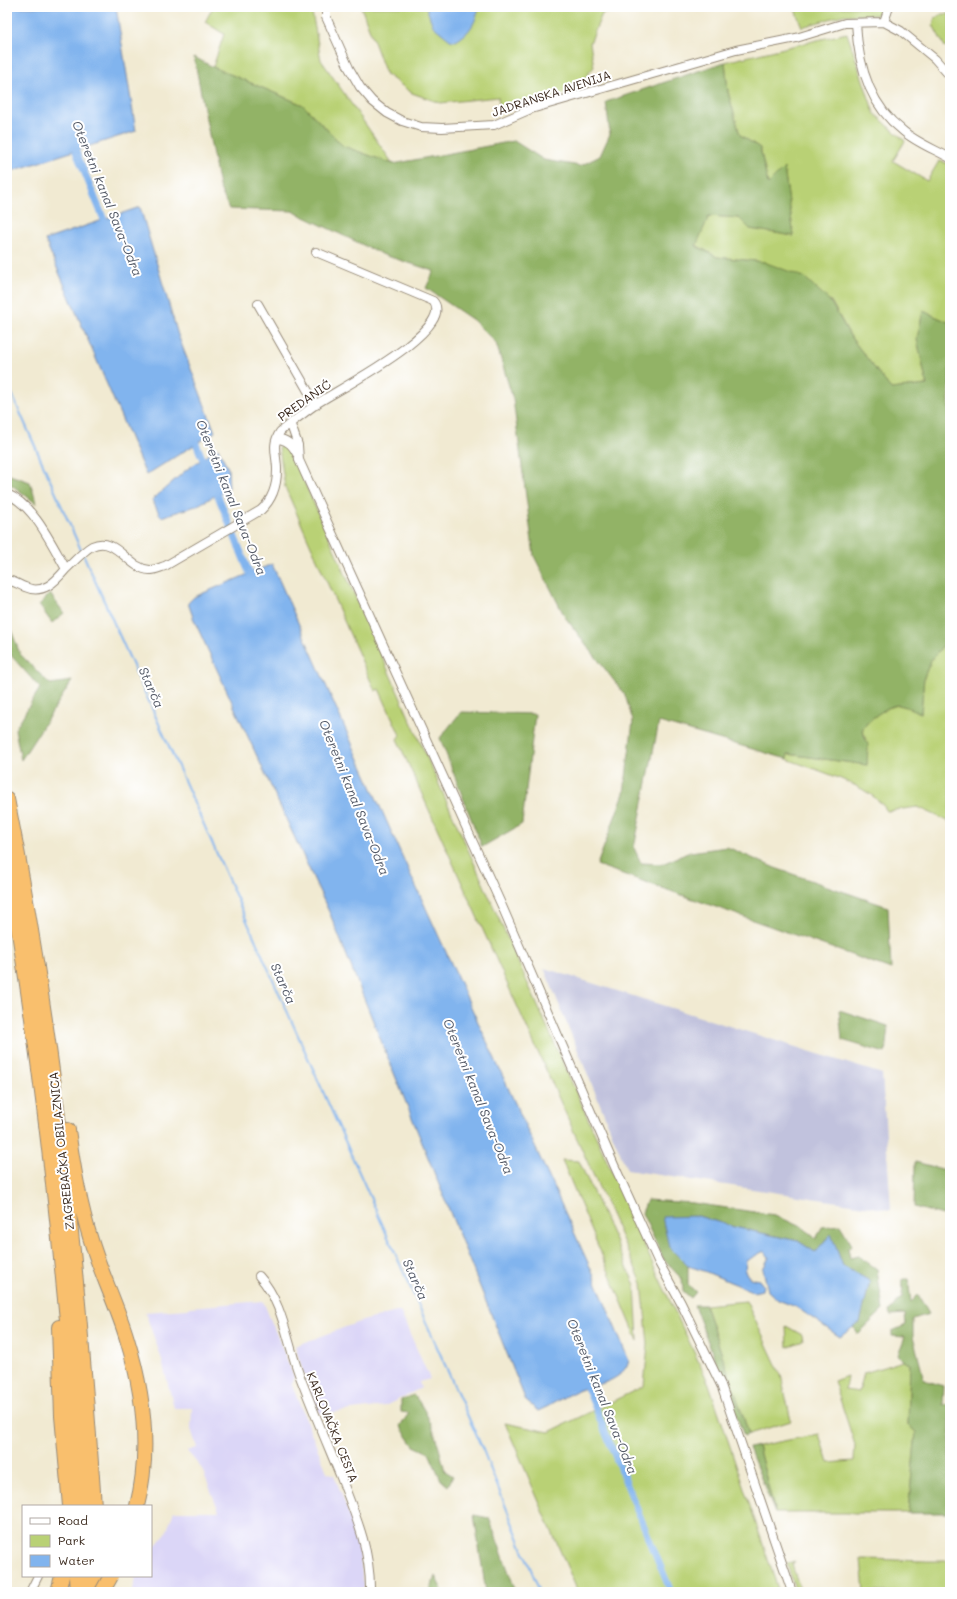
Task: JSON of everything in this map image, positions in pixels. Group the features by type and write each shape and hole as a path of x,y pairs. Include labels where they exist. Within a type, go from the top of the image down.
{"highway":[{"name":"ZAGREBAČKA OBILAZNICA","path":"7,799 27,902 49,1044 77,1289 94,1505"},
{"name":"ZAGREBAČKA OBILAZNICA","path":"7,862 33,1022 51,1165 64,1290 82,1505"},
{"path":"49,1044 59,1059 73,1167 90,1237 127,1338 138,1378 146,1432 143,1484 137,1505"},
{"path":"51,1165 47,1198 57,1288 62,1416 69,1502"},
{"path":"58,1592 62,1577"},
{"path":"76,1577 77,1592"},
{"path":"87,1577 88,1592"},
{"path":"100,1577 101,1592"},
{"path":"106,1577 108,1592"},
{"path":"101,1592 110,1577"}],"street":[{"name":"JADRANSKA AVENIJA","path":"326,7 326,17 349,68 360,86 372,101 387,113 402,121 421,127 442,128 494,125 531,109 736,50 796,38 845,23 884,22"},
{"path":"889,7 884,22 901,31 935,59 950,76"},
{"path":"856,23 857,49 874,99 902,131 950,158"},
{"name":"PREDANIĆ","path":"276,441 281,431 316,404 412,344 434,320 437,311 436,305 433,301 316,252"},
{"path":"258,304 316,404"},
{"path":"291,424 298,445 299,460"},
{"path":"7,580 31,589 44,589 52,584 75,560 93,546 111,545 130,563 150,570 165,566 250,518 271,502 277,470 274,449 276,441 283,440 293,447 502,906 614,1165 658,1261 682,1303 721,1386 792,1592"},
{"path":"7,494 23,504 39,523 66,569"},
{"name":"KARLOVAČKA CESTA","path":"259,1276 267,1285 277,1306 298,1371 358,1521 367,1554 370,1573 370,1592"},
{"path":"30,1592 38,1577"}],"shaded area":[{"path":"544,968 882,1074 891,1210 627,1170"},
{"path":"263,1301 294,1377 291,1383 327,1472 334,1475 354,1527 360,1555 364,1592 133,1592 135,1577 152,1577 152,1550 166,1533 174,1511 219,1511 202,1469 187,1451 197,1448 191,1429 192,1408 174,1408 161,1357 145,1312 188,1309 190,1307"},
{"path":"400,1311 430,1379 419,1382 421,1388 385,1406 319,1414 295,1346 359,1322"}],"green space":[{"path":"213,7 311,7 321,60 393,164 343,146 303,105 213,67 224,34 205,22"},
{"path":"361,7 639,7 602,14 590,43 594,67 572,91 500,112 498,97 440,103 412,93 386,74"},
{"path":"794,7 882,7 878,15 843,15 802,27"},
{"path":"942,14 950,14 950,52 945,47 933,25 935,18"},
{"path":"847,33 874,113 905,141 893,161 927,181 939,161 950,164 950,323 923,311 917,339 927,385 891,389 852,339 831,301 764,262 717,257 696,245 708,216 739,218 750,229 794,236 784,169 768,184 760,148 740,135 728,92 725,62"},
{"path":"194,57 213,67 303,105 343,146 393,164 514,141 544,160 580,166 600,156 610,134 606,102 725,62 728,92 740,135 760,148 768,184 784,168 794,236 750,229 739,218 709,216 696,246 717,257 764,262 804,277 830,301 852,339 891,389 927,385 917,339 923,311 950,323 950,637 931,660 924,677 921,713 897,705 872,718 862,730 868,745 867,765 788,754 787,759 659,722 634,848 641,863 662,864 690,852 727,847 775,868 888,907 891,969 597,865 624,793 633,721 625,695 565,617 534,556 513,399 496,343 473,320 426,288 434,271 384,255 292,211 229,209 219,186"},
{"path":"285,444 290,450 655,1269 709,1384 779,1592 578,1592 505,1423 549,1432 644,1386 648,1344 642,1283 397,739 400,735 379,689 375,691 285,487 279,447"},
{"path":"7,474 30,482 37,504 13,486 7,485"},
{"path":"50,594 64,613 52,623 39,605"},
{"path":"7,619 20,654 50,684 72,681 21,760 15,729 40,688 7,651"},
{"path":"950,637 950,822 918,807 887,811 880,802 869,793 856,786 827,773 787,759 788,754 867,765 866,737 862,730 864,726 877,714 897,705 921,713 924,677 931,660"},
{"path":"461,712 535,714 522,824 482,847 440,738"},
{"path":"839,1010 888,1026 885,1053 842,1040"},
{"path":"562,1160 579,1161 635,1285 638,1341"},
{"path":"915,1162 950,1171 950,1217 914,1207"},
{"path":"647,1200 693,1203 775,1215 805,1229 816,1239 822,1227 840,1225 852,1245 848,1248 850,1258 858,1256 877,1269 883,1310 858,1334 853,1327 860,1322 870,1281 843,1266 831,1235 815,1252 798,1241 734,1227 698,1216 669,1247 688,1266 688,1285 696,1292 691,1298 683,1291 682,1279 664,1260 642,1213"},
{"path":"903,1279 908,1279 911,1302 918,1295 929,1314 913,1319 913,1336 924,1380 944,1386 943,1405 950,1404 950,1513 908,1513 916,1432 908,1425 910,1364 903,1361 898,1354 905,1337 892,1336 892,1331 906,1325 905,1314 890,1315 889,1311 902,1297"},
{"path":"746,1301 781,1375 791,1421 749,1434 705,1305"},
{"path":"694,1305 705,1305 749,1434 744,1436"},
{"path":"786,1326 802,1335 803,1341 787,1347"},
{"path":"903,1361 910,1364 908,1425 916,1432 908,1513 775,1513 758,1446 819,1434 828,1463 854,1461 855,1445 834,1381 847,1376 845,1390 859,1392 864,1373"},
{"path":"414,1395 430,1422 445,1471 453,1476 448,1486 441,1480 429,1453 414,1446 400,1426 409,1413 401,1412 401,1400"},
{"path":"758,1446 775,1513 749,1448"},
{"path":"474,1515 489,1518 516,1592 486,1592"},
{"path":"861,1559 950,1561 950,1592 864,1592"},
{"path":"795,1561 792,1565 801,1592 796,1592 787,1564"},
{"path":"435,1576 443,1592 430,1592"}],"water":[{"path":"7,7 116,7 136,131 9,172 7,167"},
{"path":"426,7 479,7 472,27 456,41 450,40 433,26"},
{"path":"140,207 178,335 215,432 146,475 45,240"},
{"path":"218,448 228,468 229,488 196,506 161,517 152,500 186,470"},
{"path":"272,564 403,858 590,1267 629,1361 625,1369 613,1379 574,1392 538,1411 526,1401 330,914 194,620 188,603 194,597"},
{"path":"698,1216 734,1227 798,1241 815,1252 831,1234 843,1266 870,1281 860,1322 840,1337 796,1307 778,1300 768,1291 763,1269 769,1257 764,1251 746,1261 745,1272 750,1278 759,1280 763,1285 762,1290 754,1292 704,1271 688,1266 669,1247 662,1217"}],"waterway":[{"name":"Oteretni kanal Sava-Odra","path":"72,142 107,227"},
{"name":"Starča","path":"7,383 81,550"},
{"name":"Oteretni kanal Sava-Odra","path":"193,436 206,467"},
{"name":"Oteretni kanal Sava-Odra","path":"214,486 253,582"},
{"name":"Starča","path":"84,556 483,1450 540,1592"},
{"name":"Oteretni kanal Sava-Odra","path":"584,1380 671,1592"}]}
